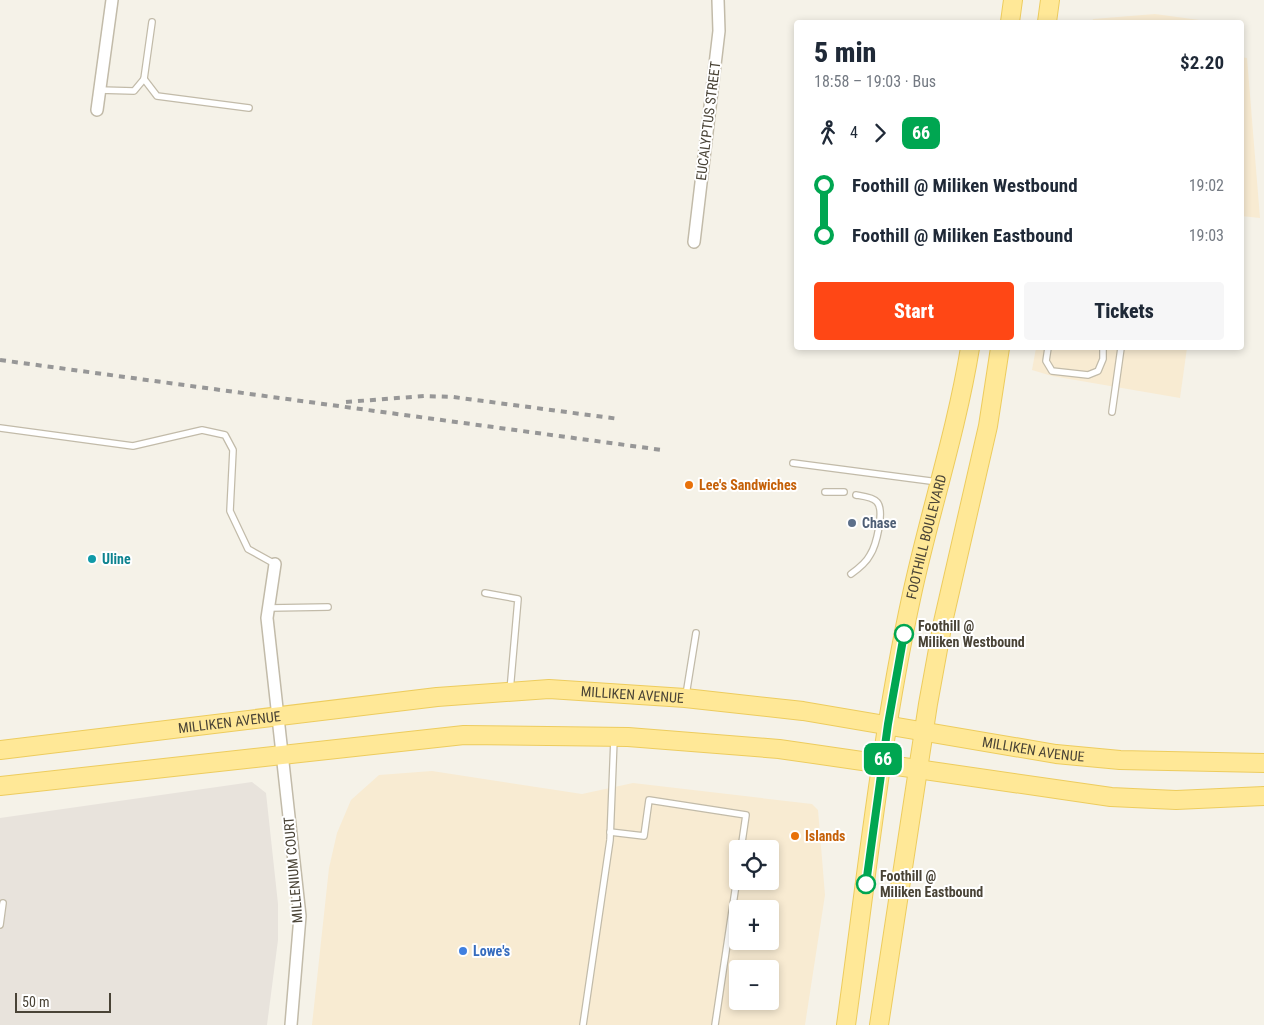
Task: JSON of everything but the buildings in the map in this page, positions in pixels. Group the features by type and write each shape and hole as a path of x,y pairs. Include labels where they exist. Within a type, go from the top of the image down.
{"main road":[{"path":"1010,20 1013,0"},
{"path":"1047,20 1050,0"},
{"name":"FOOTHILL BOULEVARD","path":"846,1025 888,724 912,594 961,402 970,350"},
{"path":"879,1025 923,732 943,622 988,426 1000,350"},
{"name":"MILLIKEN AVENUE","path":"0,750 437,697 549,689 685,698 803,711 1056,754 1120,760 1264,763"},
{"path":"0,786 464,735 614,737 779,749 1111,797 1176,800 1264,796"}],"street":[{"path":"97,110 112,0"},
{"name":"EUCALYPTUS STREET","path":"694,242 719,31 718,0"},
{"name":"MILLENIUM COURT","path":"275,564 267,618 300,916 291,1025"}],"lane":[{"path":"99,90 134,91 144,79 152,22"},
{"path":"144,79 157,96 249,108"},
{"path":"1048,350 1046,361 1052,372 1088,375 1098,371 1103,359 1103,350"},
{"path":"1112,412 1121,350"},
{"path":"0,428 133,446 202,430 225,436 233,450 230,511 248,549 275,564"},
{"path":"793,463 940,483"},
{"path":"825,492 844,492"},
{"path":"851,574 870,556 875,544 881,511 877,502 870,498 856,495"},
{"path":"485,593 518,599 510,692"},
{"path":"269,608 328,607"},
{"path":"685,698 696,633"},
{"path":"583,1025 610,832 614,737"},
{"path":"610,832 644,836 649,800 746,815 742,840"},
{"path":"716,1025 735,890"},
{"path":"0,925 3,903"}],"shaded area":[{"path":"1155,14 1199,20 1093,20"},
{"path":"1244,58 1247,58 1260,218 1244,216"},
{"path":"1036,350 1187,350 1180,398 1052,376 1032,370"},
{"path":"432,771 582,794 633,783 812,804 818,810 825,895 805,1025 312,1025 329,868 337,833 351,800 379,775"},
{"path":"252,782 266,793 278,904 278,940 267,1025 0,1025 0,818"}],"railway":[{"path":"0,360 662,450"},
{"path":"346,402 424,396 453,397 619,419"}],"bus line":[{"name":"66","path":"866,884 891,703 904,634"}],"place":[{"name":"Lee's Sandwiches","path":"689,485"},
{"name":"Chase","path":"852,523"},
{"name":"Uline","path":"92,559"},
{"name":"Foothill @ Miliken Westbound","path":"904,634"},
{"name":"Islands","path":"795,836"},
{"name":"Foothill @ Miliken Eastbound","path":"866,884"},
{"name":"Lowe's","path":"463,951"}]}
